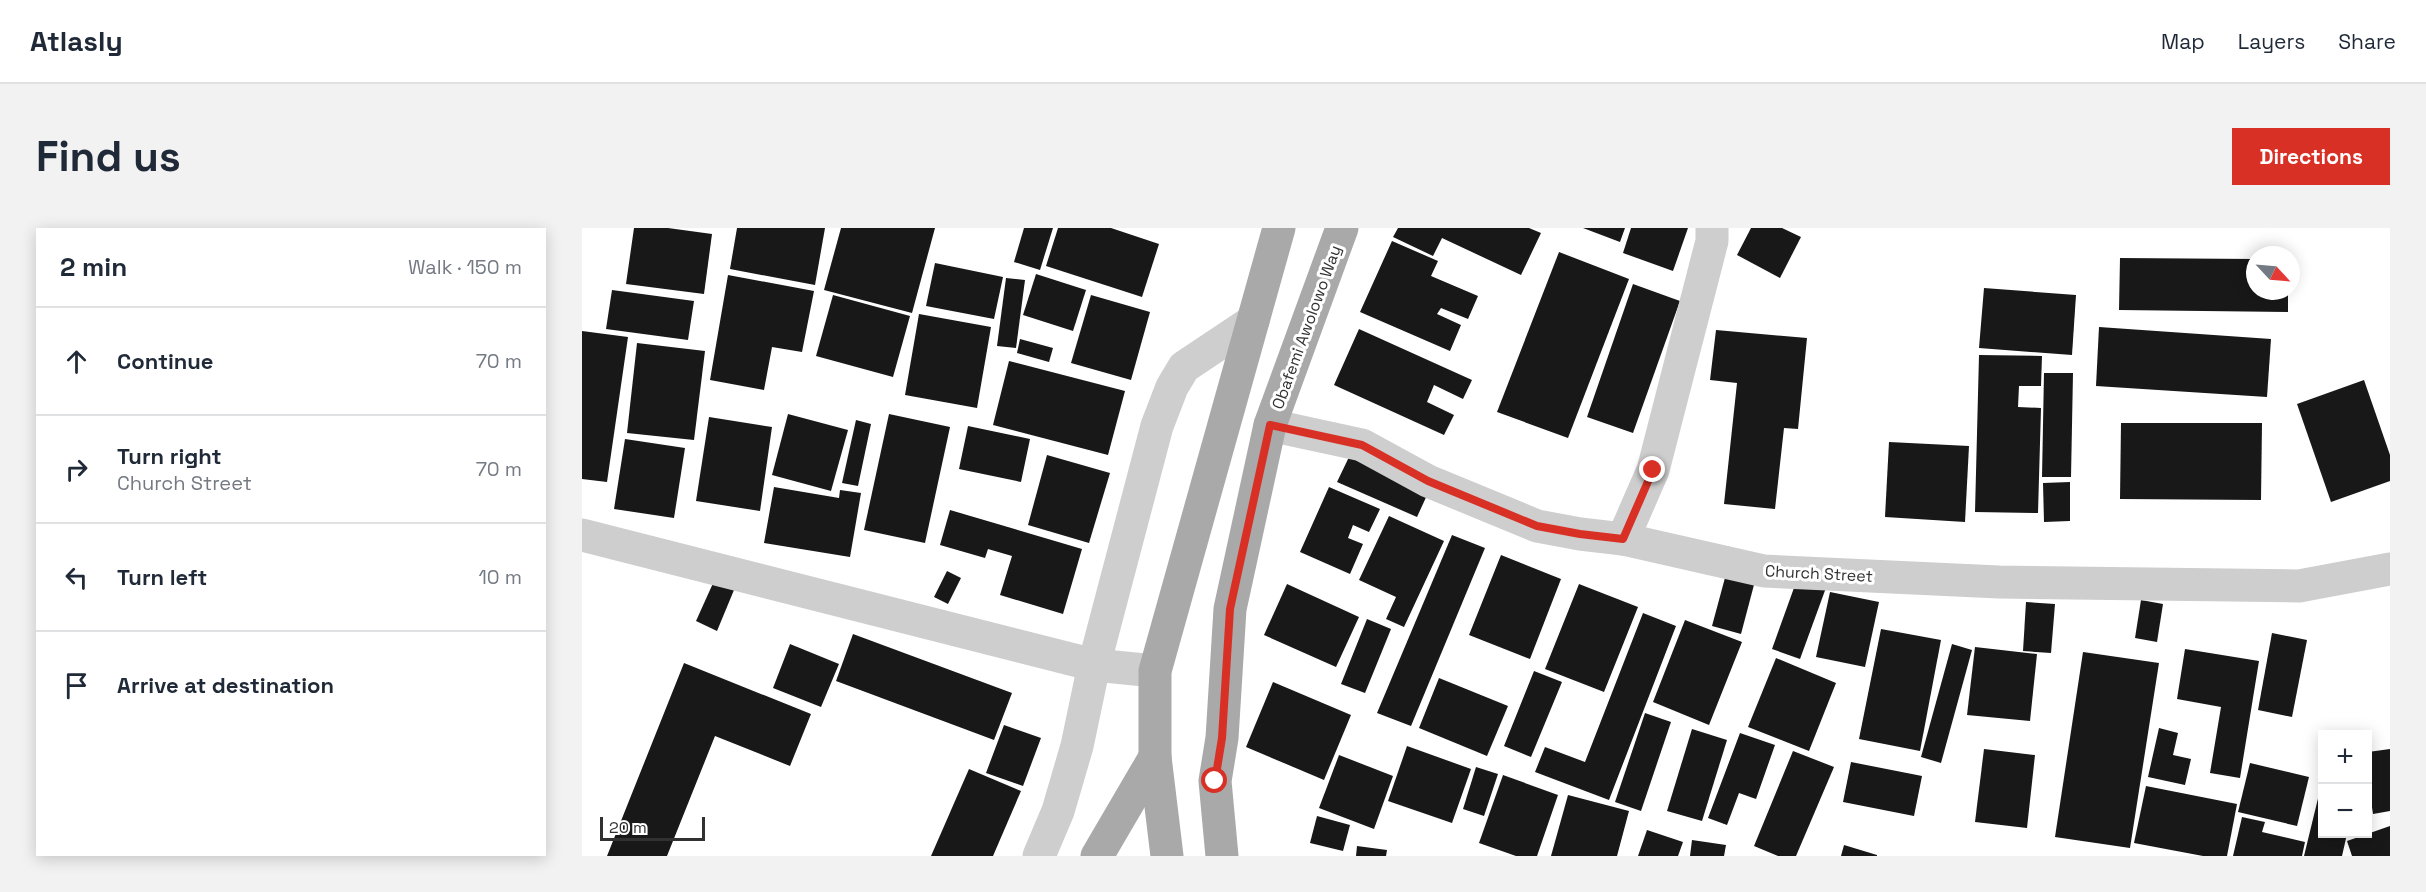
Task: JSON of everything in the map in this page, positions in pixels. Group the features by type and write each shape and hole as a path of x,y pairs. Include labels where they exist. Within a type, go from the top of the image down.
{"main road":[{"path":"1167,856 1155,757 1155,671 1280,228"},
{"name":"Obafemi Awolowo Way","path":"1222,856 1215,781 1222,738 1230,609 1270,425 1342,228"},
{"path":"1097,856 1155,757"}],"street":[{"path":"1623,539 1653,470 1712,240 1712,228"},
{"path":"1039,856 1058,811 1077,746 1094,664 1157,426 1172,387 1184,367 1253,321"},
{"name":"Church Street","path":"1270,425 1362,445 1428,481 1537,526 1623,539 1764,571 1987,581 2299,586 2390,569"},
{"path":"582,535 1094,664 1155,671"}],"building":[{"path":"634,228 668,228 712,234 704,294 626,284"},
{"path":"737,228 825,228 815,285 730,269"},
{"path":"841,228 935,228 912,313 824,290"},
{"path":"1024,228 1053,228 1040,270 1014,262"},
{"path":"1058,228 1111,228 1159,244 1142,297 1046,266"},
{"path":"1398,228 1529,228 1541,233 1521,275 1442,238 1433,256 1393,237"},
{"path":"1583,228 1625,228 1620,242"},
{"path":"1631,228 1688,228 1673,271 1623,253"},
{"path":"1751,228 1782,228 1801,237 1780,278 1737,255"},
{"path":"1392,241 1438,261 1431,276 1478,296 1468,319 1441,308 1437,314 1461,325 1450,351 1360,312"},
{"path":"1559,252 1629,279 1568,438 1497,412"},
{"path":"2120,258 2246,259 2246,300 2288,300 2288,312 2119,310"},
{"path":"935,263 1003,277 994,319 926,306"},
{"path":"1036,274 1086,290 1073,331 1023,315"},
{"path":"728,275 814,291 802,352 772,347 764,390 710,380"},
{"path":"1006,278 1025,280 1016,348 997,346"},
{"path":"1633,284 1680,301 1633,433 1587,417"},
{"path":"1984,288 2076,295 2072,355 1979,348"},
{"path":"612,290 694,301 688,340 606,329"},
{"path":"833,295 910,316 893,377 816,356"},
{"path":"1091,295 1150,312 1131,380 1071,363"},
{"path":"919,314 991,327 977,408 905,395"},
{"path":"2099,327 2271,339 2267,397 2096,386"},
{"path":"1359,329 1472,380 1463,399 1434,385 1427,402 1454,415 1444,435 1334,385"},
{"path":"1716,330 1807,338 1798,429 1784,428 1775,509 1724,504 1737,383 1710,380"},
{"path":"582,331 628,337 607,482 582,479"},
{"path":"1020,339 1053,348 1049,362 1017,353"},
{"path":"637,343 705,351 694,440 627,433"},
{"path":"1979,355 2042,356 2041,386 2019,386 2018,407 2041,408 2038,513 1975,512"},
{"path":"1009,361 1125,391 1108,455 993,425"},
{"path":"2044,373 2073,373 2071,477 2042,477"},
{"path":"2364,380 2390,455 2390,481 2331,502 2297,404"},
{"path":"788,414 848,430 831,491 772,475"},
{"path":"889,414 950,427 925,543 864,530"},
{"path":"709,417 772,427 760,511 696,501"},
{"path":"856,420 871,424 858,486 842,483"},
{"path":"2121,423 2262,423 2261,500 2120,499"},
{"path":"968,426 1030,439 1021,482 959,469"},
{"path":"625,439 685,448 674,518 614,509"},
{"path":"1889,442 1969,446 1965,522 1885,517"},
{"path":"1047,455 1110,473 1089,543 1028,525"},
{"path":"1349,457 1428,493 1417,517 1337,482"},
{"path":"2070,482 2070,521 2044,522 2043,483"},
{"path":"774,487 839,498 840,490 861,493 850,557 764,543"},
{"path":"1329,487 1380,509 1369,532 1353,525 1348,538 1363,544 1350,574 1300,552"},
{"path":"950,510 1082,549 1063,614 1000,595 1012,556 988,549 985,558 940,545"},
{"path":"1389,516 1444,541 1404,627 1386,619 1396,597 1359,580"},
{"path":"1452,535 1485,548 1411,726 1377,713"},
{"path":"1501,555 1561,579 1530,659 1469,635"},
{"path":"947,571 961,578 948,604 934,597"},
{"path":"1726,574 1755,581 1741,634 1712,626"},
{"path":"1799,574 1827,585 1800,659 1772,649"},
{"path":"714,581 734,590 717,631 696,621"},
{"path":"1287,584 1359,617 1336,667 1264,635"},
{"path":"1579,584 1638,607 1604,692 1545,669"},
{"path":"1830,592 1879,602 1865,667 1816,657"},
{"path":"2141,600 2163,604 2157,642 2135,638"},
{"path":"2026,602 2055,604 2051,653 2023,651"},
{"path":"1643,613 1676,626 1609,800 1535,772 1545,747 1585,762"},
{"path":"1367,619 1391,629 1365,693 1341,684"},
{"path":"1685,620 1742,642 1709,725 1653,702"},
{"path":"1881,629 1941,640 1920,751 1859,739"},
{"path":"2272,633 2307,640 2292,717 2258,710"},
{"path":"853,634 1012,693 994,740 836,681"},
{"path":"790,644 839,664 821,707 773,688"},
{"path":"1952,644 1972,650 1941,763 1921,757"},
{"path":"1975,647 2037,654 2030,721 1967,715"},
{"path":"2185,649 2259,661 2240,778 2210,773 2221,707 2177,699"},
{"path":"2083,652 2159,663 2130,848 2055,837"},
{"path":"1776,658 1836,683 1809,751 1748,727"},
{"path":"684,663 811,714 790,766 715,736 667,856 607,856"},
{"path":"1534,671 1562,682 1531,757 1504,746"},
{"path":"1439,678 1508,706 1487,756 1419,728"},
{"path":"1273,682 1351,715 1324,780 1246,747"},
{"path":"1645,713 1671,722 1641,811 1615,802"},
{"path":"1004,725 1041,738 1023,786 986,773"},
{"path":"2159,728 2178,733 2173,755 2191,759 2185,785 2148,777"},
{"path":"1692,729 1727,740 1702,821 1667,811"},
{"path":"1740,733 1775,745 1756,799 1739,793 1727,825 1708,818"},
{"path":"1407,746 1471,769 1452,823 1388,801"},
{"path":"1984,749 2035,755 2027,828 1975,822"},
{"path":"2390,749 2390,811 2373,814 2372,807 2372,751"},
{"path":"1793,751 1834,767 1796,856 1778,856 1754,846"},
{"path":"1339,755 1393,776 1374,829 1319,808"},
{"path":"1851,762 1922,776 1914,816 1843,802"},
{"path":"2250,763 2309,777 2297,826 2238,812"},
{"path":"1476,767 1498,774 1484,816 1463,809"},
{"path":"969,769 1021,791 993,856 931,856"},
{"path":"1503,775 1558,795 1537,856 1516,856 1479,843"},
{"path":"2146,786 2237,804 2227,856 2203,856 2134,843"},
{"path":"1568,795 1629,811 1617,856 1551,856"},
{"path":"2318,798 2318,838 2346,838 2342,856 2304,856"},
{"path":"1317,816 1350,825 1343,851 1310,843"},
{"path":"2242,817 2265,822 2262,832 2305,842 2302,856 2233,856"},
{"path":"2390,826 2390,856 2352,856 2347,841 2356,838 2372,838 2372,832"},
{"path":"1647,830 1683,842 1678,856 1638,856"},
{"path":"1692,840 1726,845 1724,856 1690,856"},
{"path":"1844,845 1877,855 1877,856 1841,856"},
{"path":"1357,846 1387,850 1386,856 1356,856"}],"route":[{"path":"1215,781 1222,738 1230,609 1270,425 1362,445 1428,481 1537,526 1580,534 1623,539 1653,470"}]}
